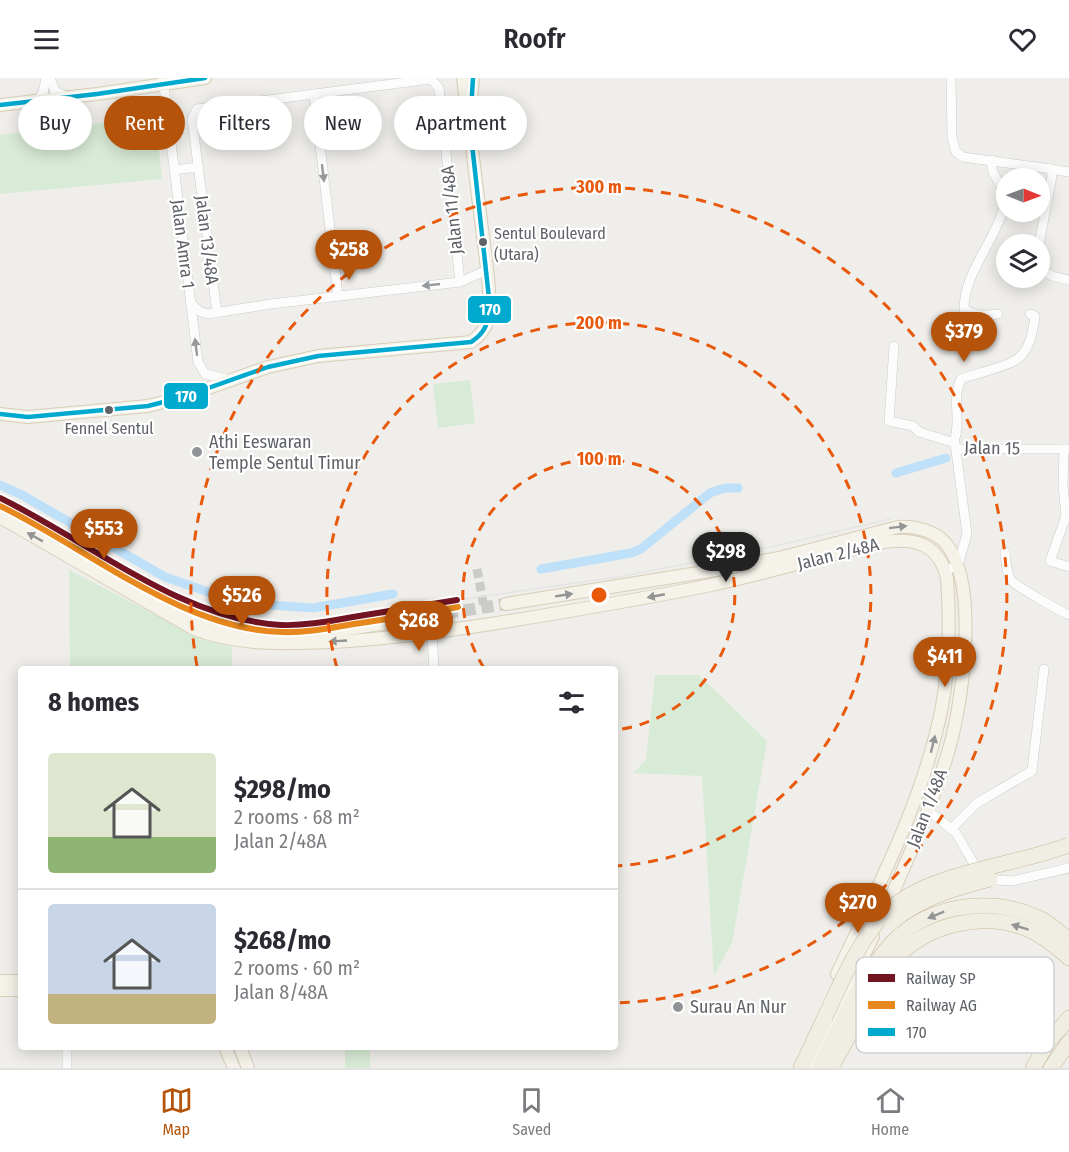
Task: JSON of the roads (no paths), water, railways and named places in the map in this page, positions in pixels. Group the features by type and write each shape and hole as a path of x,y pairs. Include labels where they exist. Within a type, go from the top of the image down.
{"highway":[{"path":"801,1068 854,956 880,919 902,900 922,889 962,875 1045,854 1069,845"},
{"path":"862,957 883,929 906,910 927,899 965,885 1046,864 1069,855"},
{"path":"881,957 904,932 927,920 954,908 984,904 1014,908 1041,919 1069,940"},
{"path":"897,957 912,943 939,928 964,922 990,921 1015,925 1033,932 1055,945 1069,958"},
{"path":"825,1017 856,966"},
{"path":"820,1068 856,999"},
{"path":"1054,1035 1069,1018"},
{"path":"830,1068 856,1024"},
{"path":"1051,1068 1069,1042"},
{"path":"1033,1068 1042,1053"}],"main road":[{"path":"79,96 163,80 205,78"},
{"path":"463,78 466,96"},
{"path":"472,96 473,78"},
{"path":"0,105 18,103"},
{"path":"0,422 28,417 148,406 183,397 268,368 318,356 471,342 482,335 488,323 490,307 472,150"},
{"path":"0,414 28,417"},
{"path":"0,506 52,534 174,608 210,625 252,633 286,634 356,627 428,616"},
{"name":"Jalan 2/48A","path":"0,517 195,629 218,637 250,643 286,644 379,639 432,633 613,604 701,587 900,539 924,545 935,554"},
{"name":"Jalan 2/48A","path":"506,604 757,562 898,527 912,526 943,540 949,546"},
{"path":"949,546 958,564"},
{"path":"935,554 945,571"},
{"name":"Jalan 1/48A","path":"863,957 928,810 947,757 957,718 965,648 964,604 958,564"},
{"name":"Jalan 1/48A","path":"794,1068 909,815 931,752 943,705 949,645 949,607 945,571"},
{"name":"Jalan 1/48A","path":"811,1068 856,972"},
{"path":"0,981 18,981"},
{"path":"0,990 18,990"},
{"path":"226,1050 234,1068"},
{"path":"241,1050 248,1068"}],"street":[{"path":"48,78 56,91 65,96"},
{"path":"41,96 48,78"},
{"path":"951,78 952,138 956,152 963,157 1069,172"},
{"name":"Jalan 11/48A","path":"314,94 431,79 439,88 440,96"},
{"name":"Jalan Amra 1","path":"163,80 198,362 205,374 233,381"},
{"path":"314,94 338,296"},
{"name":"Jalan 13/48A","path":"217,313 192,119 197,109 314,94"},
{"name":"Jalan 11/48A","path":"445,150 460,282"},
{"path":"992,160 991,167 1006,200 998,226 964,294 964,309 970,313 999,314"},
{"path":"174,170 198,167"},
{"path":"1041,234 1052,169"},
{"path":"191,304 201,312 217,313 271,304 460,282 487,270"},
{"path":"1050,275 1067,280"},
{"path":"945,571 958,564 967,534 955,445 957,386 961,379 1017,360 1032,335 1035,316 1030,314"},
{"name":"Jalan 15","path":"894,346 889,421 913,426 919,432 955,445 1066,449"},
{"path":"1066,449 1066,516 1050,561 1069,567"},
{"path":"935,554 949,546 959,544 967,534"},
{"path":"1005,552 1009,578 1013,584 1041,599 1053,609 1069,615"},
{"path":"432,633 434,666"},
{"path":"951,829 977,803 1032,771 1044,669"},
{"path":"928,810 951,829 967,849 977,869 997,880 1012,881 1069,868"},
{"path":"67,1050 67,1068"}],"waterway":[{"path":"896,473 946,458"},
{"path":"0,485 22,495 165,577 214,594 270,605 313,608 393,594"},
{"path":"541,569 631,553 641,549 710,493 725,488 738,488"}],"tunnel":[{"path":"477,569 484,607"},
{"path":"428,616 506,604"}],"tram line":[{"path":"457,600 618,577 753,551 890,519"}],"rail line":[{"name":"SP","path":"0,498 171,594 207,609 243,620 281,625 308,624 457,600"},
{"name":"AG","path":"0,506 136,584 172,602 208,617 245,628 282,632 309,631 458,607"}],"place":[{"name":"Sentul Boulevard (Utara)","path":"483,242"},
{"name":"Fennel Sentul","path":"109,410"},
{"name":"Athi Eeswaran Temple Sentul Timur","path":"197,452"},
{"name":"Surau An Nur","path":"678,1007"}]}
